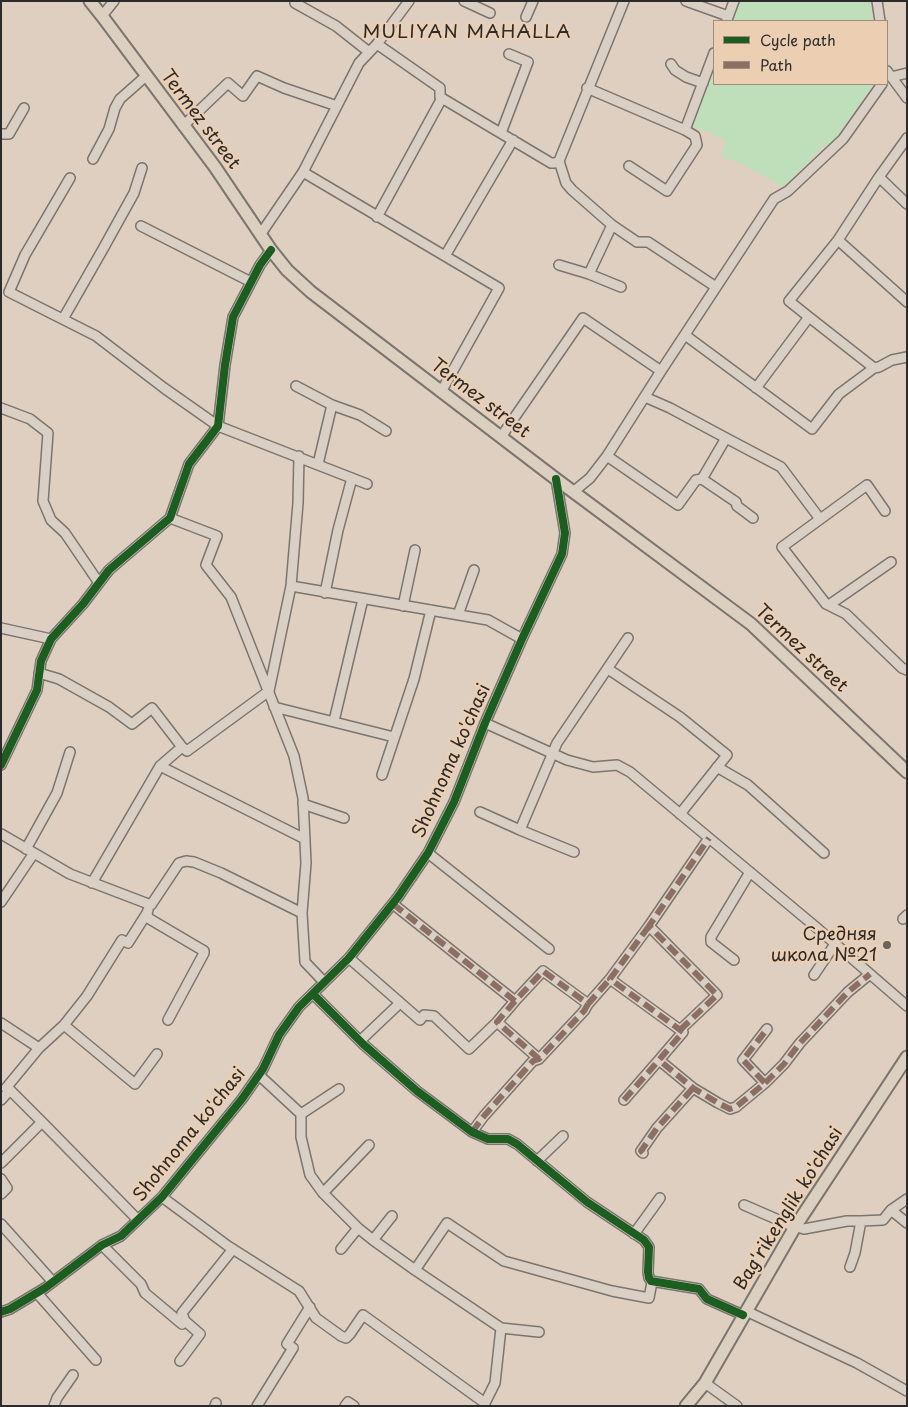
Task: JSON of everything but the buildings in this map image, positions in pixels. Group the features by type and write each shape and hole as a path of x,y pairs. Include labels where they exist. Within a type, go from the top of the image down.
{"main road":[{"name":"Termez street","path":"90,1 215,167 271,250 287,270 310,292 501,438 751,624 907,772"},
{"name":"Bag'rikenglik ko'chasi","path":"686,1406 705,1384 795,1226 905,1063"}],"street":[{"path":"102,16 114,1"},
{"path":"260,234 303,172 359,62 377,44 409,1"},
{"path":"464,1 490,13"},
{"path":"526,17 533,1"},
{"path":"624,1 587,88 559,161 566,183 612,225 637,242 648,242 716,287"},
{"path":"686,1 727,18 734,1"},
{"path":"877,1 880,20"},
{"path":"296,3 336,26 369,52"},
{"path":"377,44 440,88 440,97 551,163 555,164 559,161"},
{"path":"501,133 528,62 509,54"},
{"path":"685,130 713,56"},
{"path":"671,64 675,70 686,77 703,83"},
{"path":"889,74 907,73"},
{"path":"889,74 907,98"},
{"path":"93,159 109,129 115,108 120,99 146,76"},
{"path":"183,126 228,84 243,96 257,76 284,88 337,106"},
{"path":"573,492 590,478 607,456 774,199 788,191 843,139 881,85"},
{"path":"587,88 685,130 694,136 697,145 667,191 628,166"},
{"path":"377,216 442,98"},
{"path":"1,134 9,134 24,108"},
{"path":"874,368 789,301 838,240 907,138"},
{"path":"445,256 513,140"},
{"path":"62,319 104,249 129,201 142,168"},
{"path":"303,172 498,288 441,392"},
{"path":"879,177 907,204"},
{"path":"70,178 5,291 96,336 218,426 300,456 367,484"},
{"path":"589,274 612,225"},
{"path":"141,226 251,282"},
{"path":"838,240 907,302"},
{"path":"1,765 37,690 40,661 51,639 109,570 170,518 189,464 218,426 233,317 260,265 271,250"},
{"path":"559,265 589,274 621,287"},
{"path":"756,388 809,317"},
{"path":"501,438 583,318 661,371"},
{"path":"685,335 812,429 839,394 874,368 892,360 907,357"},
{"path":"296,386 332,406 360,415 386,431"},
{"path":"645,397 670,408 781,467 820,519"},
{"path":"318,464 332,406"},
{"path":"1,408 30,420 48,433 42,501 51,520 66,533 98,583"},
{"path":"702,479 726,438"},
{"path":"39,673 59,679 109,707 132,724 152,708 187,751 269,691 291,586 300,456"},
{"path":"607,456 678,505 696,480 702,479 736,502 736,506 753,518"},
{"path":"326,593 338,530 352,478"},
{"name":"Shohnoma ko'chasi","path":"1,1312 10,1309 37,1293 102,1246 121,1236 162,1197 242,1099 259,1075 279,1036 299,1007 349,958 393,904 428,853 454,802 485,723 522,638 562,554 565,533 556,479"},
{"path":"885,511 867,485 782,547 809,583 829,605 846,614 902,668 907,670"},
{"path":"170,518 217,536 206,565 231,597 294,756 303,804 305,839 306,862 302,913 305,962 324,982"},
{"path":"404,606 415,550"},
{"path":"829,605 891,562"},
{"path":"458,615 474,570"},
{"path":"291,586 488,620 522,638"},
{"path":"334,721 363,599"},
{"path":"382,775 414,679 431,610"},
{"path":"1,628 51,639"},
{"path":"520,830 552,754 567,726 628,638"},
{"path":"608,669 666,707 727,755 680,814"},
{"path":"274,707 394,737"},
{"path":"485,723 567,760 593,766 617,766 630,772 907,1006"},
{"path":"92,883 160,766 182,747"},
{"path":"1,902 30,851 57,793 70,752"},
{"path":"160,766 305,839"},
{"path":"717,767 748,785 824,853"},
{"path":"303,804 344,818"},
{"path":"480,812 574,852"},
{"path":"1,834 70,874 149,909"},
{"path":"472,1132 533,1061 538,1059 584,1011 610,979 709,838"},
{"path":"428,853 549,949"},
{"path":"1,1100 6,1087 39,1048 64,1025 87,996 122,940 128,943 179,863 186,861 194,862 302,913"},
{"path":"734,960 710,942 711,937 750,872"},
{"path":"393,904 515,1001"},
{"path":"149,909 148,918 204,951 168,1020"},
{"path":"649,926 717,995 680,1030"},
{"path":"814,975 835,944"},
{"path":"349,958 420,1020 424,1015 434,1016 469,1049 498,1022 543,971 588,1004"},
{"path":"659,1060 692,1088 718,1104 730,1108 736,1107 765,1083 848,992 870,974"},
{"path":"610,979 683,1032 624,1100"},
{"path":"313,994 360,1041 417,1091 472,1132 488,1139 508,1139 517,1144 587,1202 648,1243 649,1278 652,1282 650,1298 612,1291 504,1261 447,1223 415,1270"},
{"path":"360,1041 400,1003"},
{"path":"498,1022 538,1059"},
{"path":"1,1023 39,1048"},
{"path":"64,1025 136,1084 157,1054"},
{"path":"765,1083 743,1060 767,1029"},
{"path":"259,1075 300,1114 301,1137 310,1175 323,1193 358,1228 415,1270 501,1328 539,1332"},
{"path":"6,1087 138,1220"},
{"path":"643,1153 641,1151 657,1128 692,1088"},
{"path":"300,1114 339,1090"},
{"path":"1,1163 42,1122"},
{"path":"537,1161 563,1136"},
{"path":"323,1193 369,1145"},
{"path":"1,1179 7,1188 1,1194"},
{"path":"162,1197 233,1249 299,1291 316,1318 346,1338 363,1315 485,1404 495,1383 501,1328"},
{"path":"634,1234 660,1198"},
{"path":"744,1205 804,1229 847,1221 883,1220 891,1210 907,1199"},
{"path":"891,1210 907,1224"},
{"path":"373,1240 392,1216"},
{"path":"850,1267 856,1254 861,1221"},
{"path":"1,1224 53,1282"},
{"path":"341,1249 358,1228"},
{"path":"102,1246 141,1284 145,1293 182,1324 185,1321"},
{"path":"180,1361 200,1334 185,1321 182,1313 233,1249"},
{"path":"652,1282 699,1289 707,1299 744,1313 856,1363 907,1391"},
{"path":"37,1293 96,1360"},
{"path":"257,1406 293,1348 287,1344 310,1307"},
{"path":"54,1406 57,1398 73,1375"},
{"path":"705,1384 737,1406"},
{"path":"345,1406 348,1402 354,1406"}],"green space":[{"path":"739,1 870,1 873,20 732,20"},
{"path":"713,70 713,85 873,85 830,145 827,143 784,187 736,161 721,157 726,140 692,126"}],"marked path":[{"path":"680,1030 717,995 649,926 709,838"},
{"path":"393,904 515,1001 543,971 588,1004 610,979"},
{"path":"649,926 610,979 683,1032 659,1060 693,1088 730,1109 736,1107 765,1083 743,1060 767,1029"},
{"path":"765,1083 848,992 870,974"},
{"path":"515,1001 497,1022 539,1059"},
{"path":"472,1132 533,1061 539,1059 584,1011 588,1004"},
{"path":"624,1100 659,1060"},
{"path":"643,1153 641,1151 657,1128 693,1088"}],"cycle path":[{"path":"1,765 37,690 41,661 51,639 83,604 109,570 170,518 189,464 218,426 233,317 260,265 271,250"},
{"path":"1,1312 10,1309 45,1288 102,1245 121,1236 162,1197 242,1099 263,1069 279,1035 299,1007 349,958 398,897 428,853 454,802 485,723 562,554 565,533 556,479"},
{"path":"313,994 363,1044 417,1091 472,1132 488,1139 508,1139 517,1144 587,1202 644,1240 649,1247 648,1272 651,1281 699,1289 707,1299 743,1315"}],"place":[{"name":"Средняя школа №21","path":"887,945"}],"district":[{"name":"MULIYAN MAHALLA","path":"467,33"}]}
